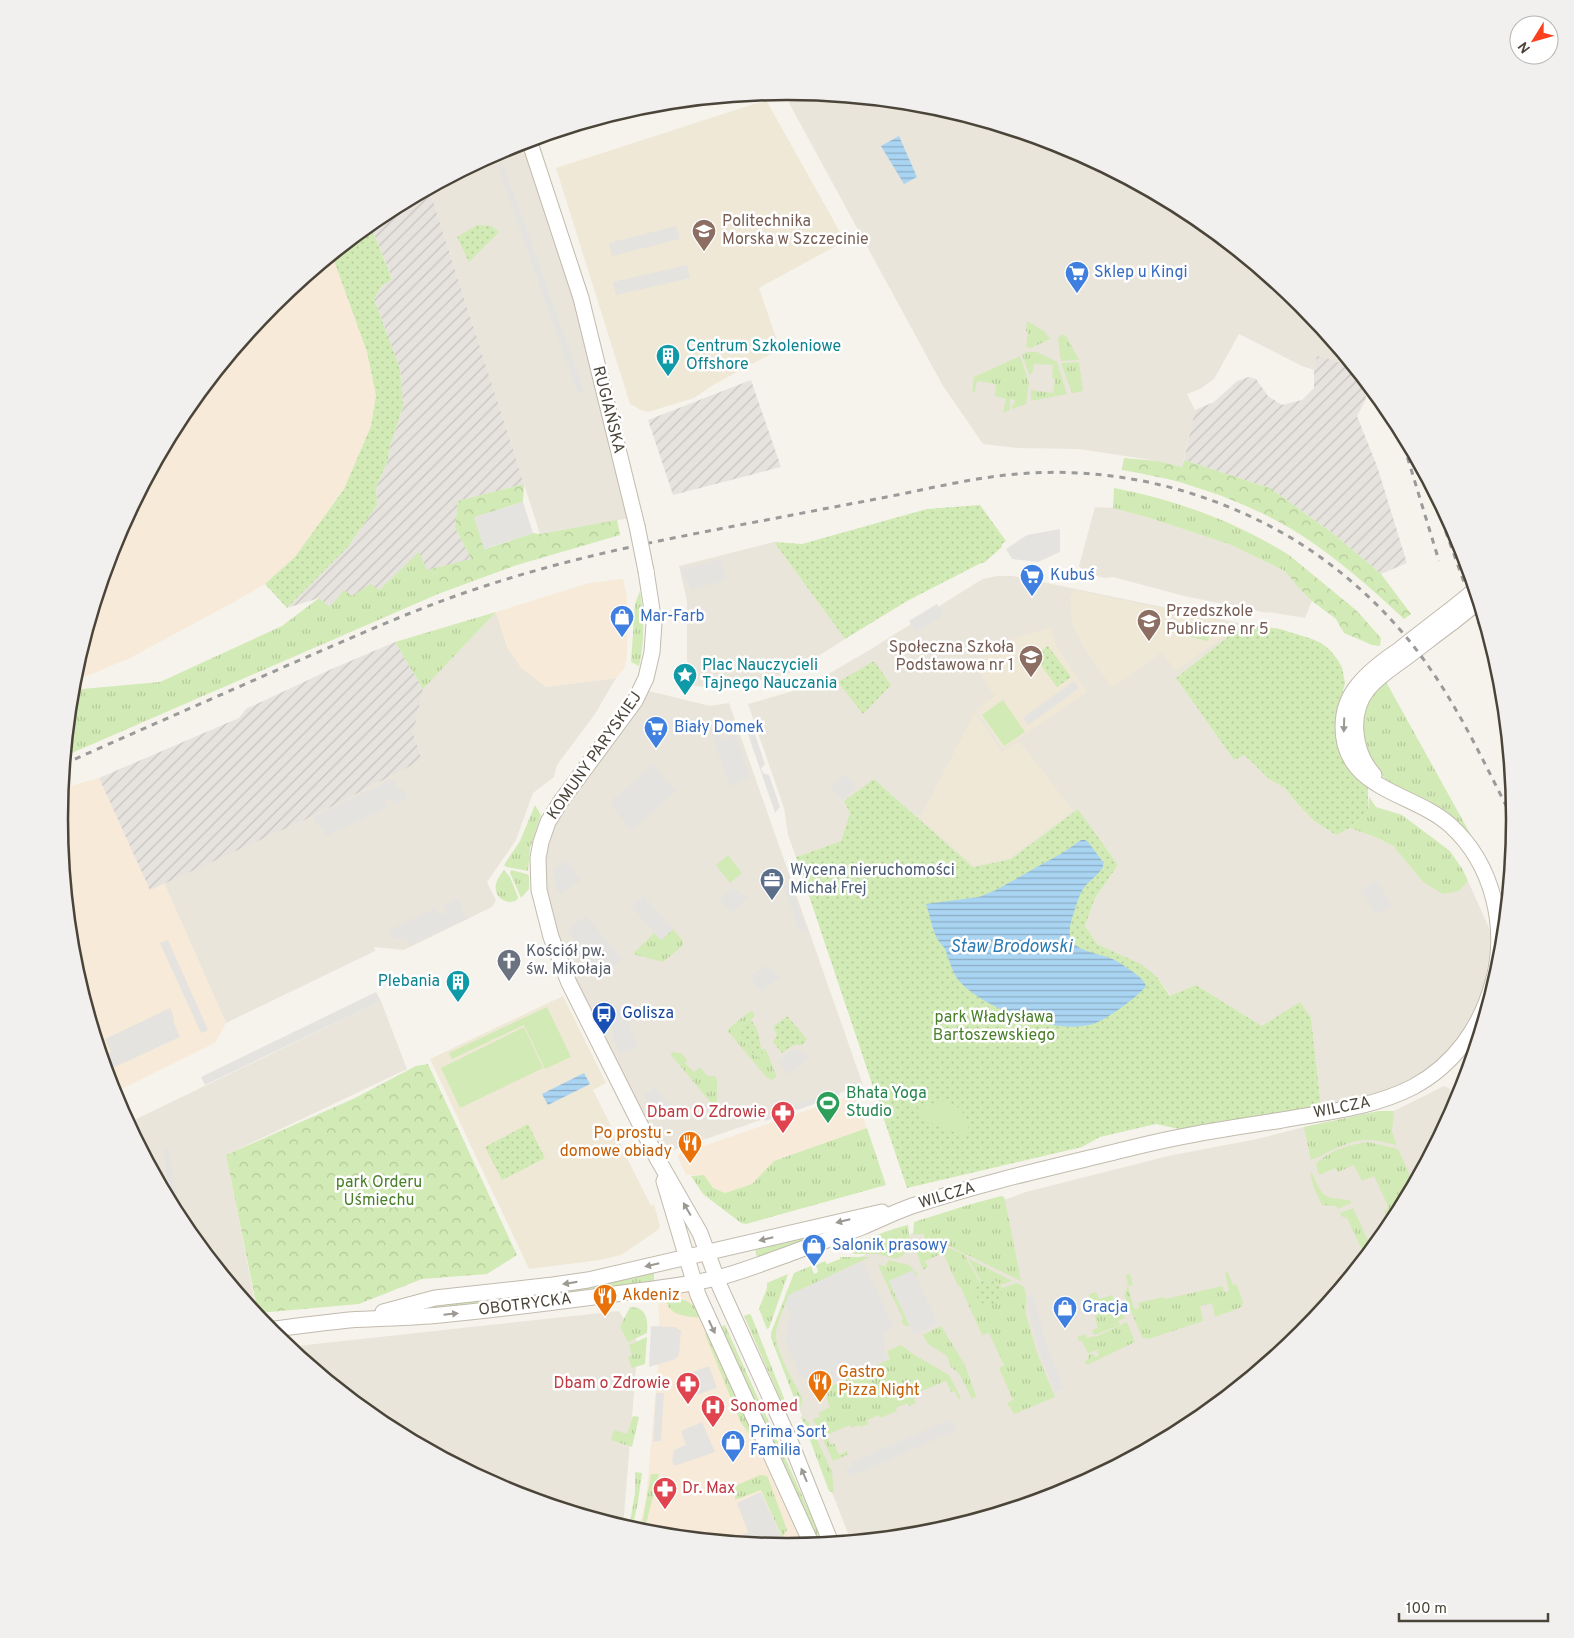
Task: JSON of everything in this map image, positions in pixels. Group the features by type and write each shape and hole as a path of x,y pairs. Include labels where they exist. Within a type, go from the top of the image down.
{"street":[{"name":"RUGIAŃSKA","path":"531,147 581,298 637,526 652,609 654,634 650,662 643,686"},
{"path":"1451,616 1470,595"},
{"path":"1451,616 1473,605"},
{"name":"WILCZA","path":"1451,616 1383,662 1368,682 1358,711 1356,730 1358,747 1370,770 1394,793 1436,814 1458,833 1474,853 1487,877 1497,915 1498,926"},
{"name":"KOMUNY PARYSKIEJ","path":"643,686 631,706 552,815 541,842 538,858 538,874 545,919 562,966 657,1158 695,1224 716,1278 790,1441 829,1537"},
{"name":"WILCZA","path":"686,1257 861,1216 907,1208 1011,1178 1183,1136 1368,1104 1407,1090 1446,1064 1456,1054 1478,1017"},
{"name":"KOMUNY PARYSKIEJ","path":"657,1158 693,1282 702,1305 809,1538"},
{"name":"WILCZA","path":"693,1282 743,1270 863,1227 907,1208"},
{"name":"OBOTRYCKA","path":"355,1320 435,1298 572,1283 686,1257"},
{"name":"OBOTRYCKA","path":"279,1329 355,1320 433,1316 529,1306 652,1290 693,1282"}],"shaded area":[{"name":"Politechnika Morska w Szczecinie","path":"766,100 845,241 759,288 780,349 713,385 694,398 648,412 630,404 556,168"},
{"path":"791,100 834,101 927,113 973,124 1018,138 1062,154 1105,174 1147,196 1225,248 1296,310 1345,365 1333,360 1317,357 1314,370 1302,366 1239,334 1214,379 1200,389 1187,394 1195,410 1182,467 1158,461 1079,449 1017,448 983,444 943,386 789,103"},
{"path":"528,150 585,324 630,518 540,534 431,194 516,153"},
{"path":"497,165 504,166 585,393 577,392"},
{"path":"431,194 524,484 458,501 455,527 471,559 430,572 427,570 419,553 379,590 352,596 330,607 319,598 287,608 347,548 377,505 376,488 388,460 389,449 403,407 400,369 374,299 382,286 392,278 373,231"},
{"path":"676,226 680,239 612,256 609,243"},
{"path":"335,260 367,352 376,395 371,426 344,489 295,557 265,584 130,658 81,678 92,633 106,588 122,544 142,501 164,459 216,381 278,310"},
{"path":"687,265 690,278 616,295 613,282"},
{"path":"1317,356 1345,365 1365,392 1366,399 1357,416 1377,466 1407,563 1381,574 1335,535 1270,488 1184,460 1195,410 1214,402 1237,381 1249,377 1256,379 1268,396 1282,405 1302,400 1314,388 1314,370"},
{"path":"751,380 781,467 673,495 648,420"},
{"path":"523,502 533,533 484,549 474,517"},
{"path":"1095,507 1113,508 1153,519 1231,545 1285,571 1312,601 1305,618 1268,613 1184,596 1113,577 1106,578 1084,573 1079,566"},
{"path":"1060,529 1060,552 1038,562 1012,559 1006,549 1027,535"},
{"path":"774,542 845,639 793,672 726,689 687,685 687,601 679,566"},
{"path":"721,559 726,580 691,590 689,583 683,577 681,569"},
{"path":"997,576 1013,576 1244,624 1176,678 1234,760 1244,755 1270,780 1285,788 1314,821 1336,835 1350,828 1393,846 1423,882 1459,891 1468,881 1493,937 1482,994 1454,1050 1407,1086 1373,1097 1321,1106 1311,1018 1262,1026 1196,985 1171,996 1157,977 1121,955 1097,944 1085,926 1095,898 1118,865 1078,809 1011,859 973,867 874,779 850,813 841,841 796,857 788,835 784,808 748,704 811,684 868,651 976,583 983,579"},
{"path":"623,579 627,597 627,656 624,669 616,678 546,687 521,668 508,649 496,612 589,583"},
{"name":"Przedszkole Publiczne nr 5","path":"1076,590 1241,625 1175,671 1162,652 1112,688 1083,646 1072,623 1070,599 1073,591"},
{"path":"937,604 944,615 916,632 909,621"},
{"path":"496,612 508,649 546,687 616,678 595,714 557,765 554,777 533,793 516,840 487,882 496,900 492,907 404,950 374,947 375,951 226,1023 164,883 311,817 422,760 413,734 423,689"},
{"name":"Społeczna Szkoła Podstawowa nr 1","path":"1050,627 1058,649 1087,692 1003,749 976,710 995,696 974,665 1010,640"},
{"path":"395,642 423,689 413,734 422,760 311,817 150,890 99,778 239,718 246,709"},
{"path":"1074,681 1079,688 1028,725 1023,718"},
{"path":"645,690 710,706 729,703 863,1085 659,1155 620,1080 548,917 541,863 553,822"},
{"path":"975,712 1002,752 1019,741 1073,811 1010,858 974,866 920,818"},
{"path":"713,719 721,740 736,735 750,776 730,787 708,722"},
{"path":"747,731 754,732 765,764 761,769 763,773 769,775 780,807 775,813"},
{"path":"653,764 676,791 631,831 610,802"},
{"path":"846,774 857,788 841,800 830,786"},
{"path":"99,778 150,889 164,883 226,1023 215,1043 120,1089 92,1005 81,959 69,866 69,788"},
{"path":"393,779 396,786 405,792 408,798 394,805 391,798 384,801 387,808 326,836 316,823 313,817"},
{"path":"566,860 581,880 560,895 557,891 553,870"},
{"path":"1377,881 1392,906 1376,914 1361,889"},
{"path":"790,882 807,931 799,930 784,887"},
{"path":"733,888 749,898 731,913 719,899"},
{"path":"644,896 673,929 661,940 631,906"},
{"path":"457,898 467,919 410,945 407,940 392,937 389,930 435,908 439,915 446,912 443,905"},
{"path":"586,916 622,959 602,977 567,930"},
{"path":"168,940 208,1030 201,1033 160,943"},
{"path":"764,966 775,971 780,977 761,992 750,977"},
{"path":"376,992 381,1001 205,1085 201,1077"},
{"path":"563,996 606,1083 593,1090 651,1206 654,1204 660,1226 658,1230 621,1255 600,1260 529,1269 430,1059"},
{"path":"381,1001 407,1069 226,1155 255,1303 216,1257 189,1219 164,1179 134,1120"},
{"path":"170,1008 180,1037 113,1068 107,1054 111,1052 105,1039"},
{"path":"623,1008 638,1048 620,1054 606,1016 612,1011"},
{"path":"793,1049 806,1054 809,1058 788,1075 778,1061"},
{"path":"1444,1086 1449,1088 1452,1094 1410,1179 1358,1257 1296,1328 1225,1390 1147,1442 1062,1484 973,1514 927,1525 849,1535 772,1339 787,1290 915,1232 1026,1192 1168,1156 1257,1139 1379,1111 1392,1112"},
{"path":"655,1087 671,1105 667,1108 655,1111 643,1096"},
{"path":"838,1090 840,1095 765,1121 763,1115"},
{"path":"855,1094 867,1128 774,1161 752,1184 725,1193 713,1188 704,1175 686,1175 677,1155"},
{"path":"169,1149 177,1200 168,1186 163,1150"},
{"path":"863,1261 893,1327 882,1335 885,1342 884,1351 888,1359 831,1385 827,1377 802,1379 785,1341 788,1330 787,1323 791,1317 786,1303 789,1295"},
{"path":"913,1270 938,1324 914,1335 889,1281"},
{"path":"691,1286 805,1538 740,1537 640,1523 646,1499 660,1345 658,1292"},
{"path":"1033,1295 1046,1343 1064,1389 1055,1392 1033,1330 1026,1296"},
{"path":"619,1311 638,1343 624,1519 556,1500 512,1484 427,1442 349,1390 298,1346"},
{"path":"651,1326 675,1327 681,1331 679,1354 676,1359 649,1367"},
{"path":"709,1366 717,1388 682,1400 687,1374"},
{"path":"656,1393 664,1393 661,1441 653,1442"},
{"path":"951,1419 957,1430 850,1477 846,1468 853,1465 852,1462"},
{"path":"702,1422 715,1452 674,1466 672,1460 674,1450 686,1445 681,1431"},
{"path":"761,1492 782,1539 742,1537 742,1535 748,1532 737,1503"}],"green space":[{"path":"477,225 491,226 499,232 469,262 457,237"},
{"path":"373,231 392,279 382,286 374,299 400,369 403,407 389,449 388,460 376,488 377,505 347,548 287,608 265,584 295,557 344,489 371,426 376,395 367,352 334,261"},
{"path":"1027,321 1044,331 1050,339 1031,348 1026,347"},
{"path":"1061,334 1066,336 1079,360 1061,361 1058,339"},
{"path":"1037,352 1057,362 1067,394 1031,401 1031,390 1053,393 1055,379 1052,378 1053,365 1034,364 1032,374 1029,374 1022,354"},
{"path":"1020,356 1029,383 1026,404 1012,409 1015,400 1010,399 1010,410 1003,413 1006,399 995,396 996,384 977,381 975,392 972,391 974,377"},
{"path":"1079,362 1083,391 1072,393 1061,363"},
{"path":"1124,458 1158,461 1182,467 1184,460 1270,488 1335,535 1381,574 1411,614 1404,619 1328,554 1275,520 1233,500 1204,490 1164,478 1122,470"},
{"path":"524,484 523,502 475,517 485,549 533,533 540,534 617,520 620,535 517,565 438,594 438,574 427,570 471,559 455,527 458,501"},
{"path":"1114,488 1183,506 1247,532 1289,555 1285,571 1231,545 1113,508"},
{"path":"980,505 1006,541 1002,544 1002,547 985,562 907,601 845,639 774,542 802,544 927,509"},
{"path":"419,552 427,570 438,574 438,594 71,753 79,689 160,682 282,626 319,598 330,607 344,590 352,596 371,584 379,590"},
{"path":"1289,555 1357,611 1381,638 1380,646 1372,645 1344,633 1336,619 1312,601 1298,587 1285,571"},
{"path":"640,591 643,629 639,666 631,662 635,604"},
{"path":"496,612 423,689 395,642"},
{"path":"1189,622 1211,626 1208,641 1186,636"},
{"path":"1244,624 1280,629 1312,639 1330,650 1342,667 1345,683 1336,719 1338,746 1345,763 1368,787 1368,812 1350,828 1336,835 1314,821 1285,788 1270,780 1244,755 1234,760 1176,678"},
{"path":"1048,646 1071,677 1057,687 1034,656"},
{"path":"874,661 891,685 863,714 838,682"},
{"path":"1385,680 1472,837 1448,813 1393,784 1380,774 1373,764 1363,730 1364,713 1372,697"},
{"path":"1003,700 1025,732 1004,746 982,715"},
{"name":"park Władysława Bartoszewskiego","path":"874,779 973,867 1011,859 1078,809 1118,865 1095,898 1085,926 1097,944 1141,964 1157,977 1170,996 1196,985 1262,1026 1300,1002 1311,1018 1321,1106 1179,1129 1156,1124 1100,1137 1082,1147 907,1188 796,857 841,841 850,813 844,801"},
{"path":"1369,797 1376,807 1402,815 1450,851 1468,881 1459,891 1443,894 1423,882 1393,846 1350,828 1368,812"},
{"path":"535,805 541,815 530,848 528,871 506,867 504,865 520,841"},
{"path":"728,855 742,873 730,883 716,865"},
{"path":"504,870 510,877 518,897 513,902 505,901 497,893 497,882"},
{"path":"511,870 529,876 529,889 521,898 510,873"},
{"path":"673,929 683,941 682,946 663,962 633,954 654,933 661,940"},
{"path":"547,1007 571,1057 545,1069 524,1025 452,1059 449,1053"},
{"path":"752,1011 755,1016 739,1028 738,1034 758,1058 763,1054 761,1049 765,1049 776,1075 772,1080 767,1078 727,1030"},
{"path":"787,1016 807,1039 802,1045 793,1045 782,1053 773,1042 777,1035 773,1027"},
{"path":"749,1019 756,1027 763,1054 761,1058 755,1056 738,1034 739,1028"},
{"path":"524,1027 543,1068 460,1108 441,1068"},
{"path":"672,1052 681,1053 687,1060 685,1063 694,1072 700,1067 707,1076 715,1076 717,1079 717,1110 671,1055"},
{"name":"park Orderu Uśmiechu","path":"428,1064 517,1255 487,1274 422,1279 359,1304 264,1312 256,1304 226,1155 355,1098 416,1066"},
{"path":"942,1101 961,1109 971,1135 944,1129 920,1115 918,1107"},
{"path":"1379,1111 1394,1111 1392,1132 1397,1145 1371,1140 1357,1141 1311,1160 1304,1127"},
{"path":"528,1124 545,1158 502,1180 485,1147"},
{"path":"867,1128 886,1185 746,1224 741,1223 703,1194 691,1176 704,1175 713,1188 725,1193 752,1184 774,1161"},
{"path":"1368,1142 1398,1149 1411,1177 1387,1216 1384,1211 1389,1208 1374,1176 1362,1181 1354,1165 1338,1172 1335,1168 1319,1175 1316,1164 1321,1159 1354,1144"},
{"path":"1310,1173 1312,1173 1319,1188 1325,1195 1350,1200 1351,1203 1338,1209 1336,1206 1322,1205 1314,1188"},
{"path":"1001,1196 1005,1200 1021,1281 949,1246 915,1248 915,1246 925,1245 924,1234 913,1235 914,1222"},
{"path":"1353,1208 1369,1242 1362,1251 1347,1218 1341,1216 1340,1213"},
{"path":"908,1225 911,1250 896,1259 878,1254 854,1254 851,1252 855,1247 868,1239"},
{"path":"838,1229 758,1259 755,1250"},
{"path":"949,1248 964,1254 980,1283 977,1286 977,1298 983,1304 1002,1290 1002,1288 1017,1283 1024,1287 1027,1300 1025,1307 1027,1318 1037,1353 1055,1397 1014,1414 1007,1403 1013,1400 999,1368 1004,1365 989,1333 982,1335 943,1253 925,1261 928,1267 923,1270 916,1250"},
{"path":"840,1257 870,1257 789,1295 778,1323 776,1339 778,1348 802,1398 801,1406 798,1408 771,1338 771,1333 794,1273 811,1266 814,1274 818,1272 816,1265 825,1261 827,1264 840,1259"},
{"path":"968,1258 1012,1281 1000,1285 999,1283 983,1280 981,1282"},
{"path":"888,1260 909,1265 918,1274 915,1276 913,1271 889,1281 910,1327 904,1325 901,1320 903,1319 878,1265 886,1266"},
{"path":"654,1269 654,1282 596,1288 527,1300 403,1313 410,1309"},
{"path":"1228,1272 1233,1285 1236,1284 1243,1301 1242,1307 1215,1317 1212,1303 1200,1306 1203,1321 1148,1339 1142,1337 1124,1295 1128,1286 1134,1309 1139,1308 1138,1303 1164,1297 1165,1299 1223,1286 1224,1292 1229,1291 1225,1273"},
{"path":"788,1274 769,1328 767,1329 759,1309 767,1283"},
{"path":"1130,1274 1133,1285 1128,1286 1126,1275"},
{"path":"989,1279 998,1283 1002,1292 998,1301 989,1305 980,1301 976,1292 980,1283"},
{"path":"1096,1292 1099,1299 1112,1295 1115,1304 1119,1303 1125,1318 1118,1321 1120,1325 1094,1335 1092,1330 1098,1328 1089,1294"},
{"path":"665,1297 687,1301 696,1308 703,1318 684,1316 674,1312 667,1304"},
{"path":"630,1307 640,1309 645,1315 647,1319 647,1333 628,1342 620,1327"},
{"path":"749,1314 789,1411 785,1410 744,1316"},
{"path":"1127,1322 1135,1342 1087,1365 1085,1362 1089,1358 1088,1355 1093,1353 1095,1357 1099,1356 1097,1351 1100,1349 1088,1353 1082,1341 1079,1341 1077,1337 1085,1334 1087,1338 1095,1337"},
{"path":"725,1325 821,1538 814,1538 718,1328"},
{"path":"941,1326 965,1365 976,1396 972,1399 960,1375 950,1366 947,1356 928,1344 923,1335"},
{"path":"709,1332 762,1452 740,1421 705,1334"},
{"path":"647,1337 645,1364 632,1368 628,1358 632,1355 629,1345"},
{"path":"901,1345 949,1375 961,1398 958,1399 955,1391 951,1392 946,1381 921,1391 922,1394 914,1398 916,1403 909,1406 907,1403 896,1408 897,1411 880,1418 879,1415 867,1420 868,1424 861,1427 859,1425 851,1428 850,1425 827,1435 831,1445 834,1443 839,1455 847,1451 849,1454 833,1461 813,1419 820,1417 819,1413 830,1407 825,1389 890,1359 887,1351"},
{"path":"633,1416 639,1417 632,1447 611,1440 614,1430 627,1434"},
{"path":"801,1416 809,1423 832,1472 834,1493 829,1491"},
{"path":"635,1472 642,1473 634,1522 630,1521 635,1493"},
{"path":"651,1474 659,1474 646,1525 642,1524"},
{"path":"760,1475 767,1476 768,1478 787,1530 782,1537 761,1490 735,1500 735,1487 737,1485"}],"water":[{"path":"899,136 917,177 904,184 881,146"},
{"name":"Staw Brodowski","path":"1081,840 1088,842 1103,862 1103,867 1085,886 1080,895 1070,927 1070,935 1073,942 1084,950 1119,962 1139,977 1146,986 1129,1002 1106,1018 1093,1024 1078,1027 1042,1023 1004,1011 973,993 955,976 945,949 936,936 926,904 979,897 996,890 1064,852"},
{"path":"584,1073 590,1084 548,1105 542,1094"}],"railway":[{"path":"1406,453 1439,561"},
{"path":"70,761 388,622 460,594 526,573 650,543 959,482 1016,474 1065,472 1133,479 1167,486 1200,496 1263,522 1293,539 1332,566 1386,614 1431,670 1465,726 1506,805"},
{"path":"1445,529 1479,624"}],"place":[{"name":"Politechnika Morska w Szczecinie","path":"704,252"},
{"name":"Sklep u Kingi","path":"1077,294"},
{"name":"Centrum Szkoleniowe Offshore","path":"668,377"},
{"name":"Kubuś","path":"1032,597"},
{"name":"Mar-Farb","path":"622,638"},
{"name":"Przedszkole Publiczne nr 5","path":"1149,642"},
{"name":"Społeczna Szkoła Podstawowa nr 1","path":"1031,678"},
{"name":"Plac Nauczycieli Tajnego Nauczania","path":"685,696"},
{"name":"Biały Domek","path":"656,749"},
{"name":"Wycena nieruchomości Michał Frej","path":"772,901"},
{"name":"Kościół pw. św. Mikołaja","path":"509,982"},
{"name":"Plebania","path":"458,1003"},
{"name":"Golisza","path":"604,1035"},
{"name":"Bhata Yoga Studio","path":"828,1124"},
{"name":"Dbam O Zdrowie","path":"783,1134"},
{"name":"Po prostu - domowe obiady","path":"690,1164"},
{"name":"Salonik prasowy","path":"814,1267"},
{"name":"Akdeniz","path":"605,1317"},
{"name":"Gracja","path":"1065,1329"},
{"name":"Gastro Pizza Night","path":"820,1403"},
{"name":"Dbam o Zdrowie","path":"688,1405"},
{"name":"Sonomed","path":"713,1428"},
{"name":"Prima Sort Familia","path":"733,1463"},
{"name":"Dr. Max","path":"665,1510"}]}
